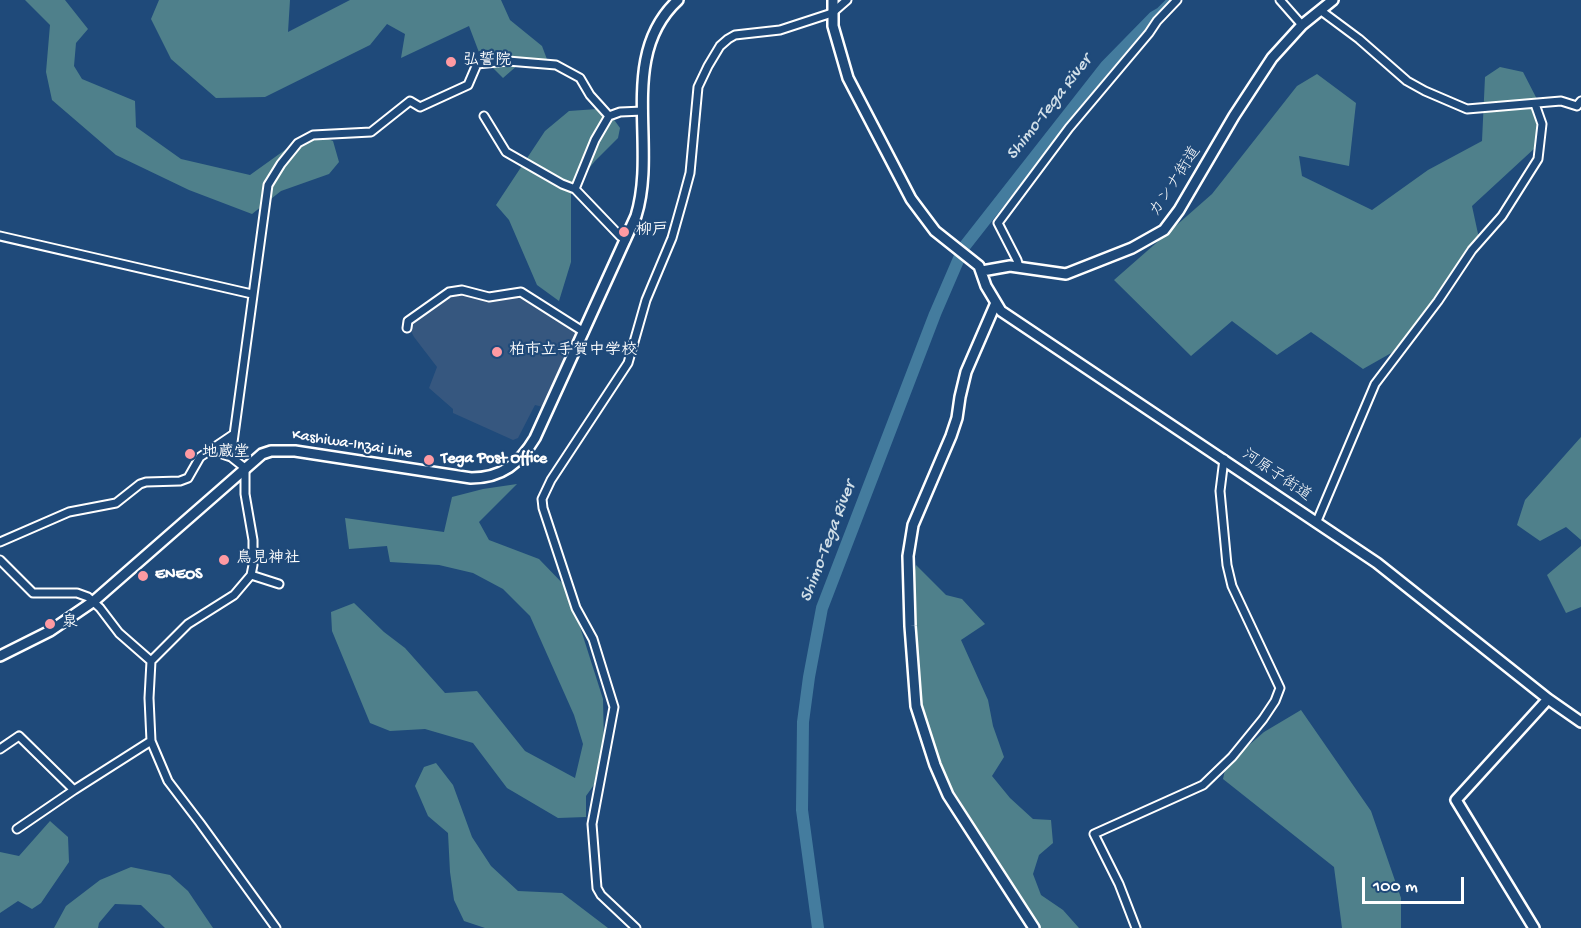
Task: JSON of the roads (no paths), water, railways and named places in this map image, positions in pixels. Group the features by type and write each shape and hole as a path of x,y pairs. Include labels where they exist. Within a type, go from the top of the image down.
{"street":[{"name":"Kashiwa-Inzai Line","path":"0,656 50,631 94,601 262,454 282,450 460,477 481,478 503,472 520,460 535,438 626,240 641,201 642,111 647,51 665,14 678,0"},
{"name":"河原子街道","path":"832,0 838,47 848,78 912,199 935,231 962,251 982,271 986,286 1000,311 1377,563 1548,699 1581,722"},
{"path":"636,928 605,899 597,888 592,824 614,707 593,639 576,608 542,499 551,480 628,363 646,300 672,238 690,173 698,87 720,46 735,35 780,30 832,13 847,0"},
{"path":"1019,267 998,223 1069,128 1177,0"},
{"path":"1280,0 1302,25"},
{"name":"カンナ街道","path":"982,271 1019,267 1066,274 1132,248 1164,230 1179,210 1272,58 1302,25 1333,0"},
{"path":"1320,10 1359,39 1407,81 1467,109 1561,101 1577,106 1581,101"},
{"path":"231,458 268,185 298,143 313,135 371,132 410,101 420,107 468,85 477,64 508,61 556,65 576,74 590,95 609,116"},
{"path":"1317,521 1375,384 1438,301 1472,250 1502,216 1538,159 1542,124 1535,104"},
{"path":"575,189 609,116 620,112 642,111"},
{"path":"484,116 506,152 575,189 626,240"},
{"path":"0,236 252,294"},
{"path":"407,328 408,321 449,291 455,290 489,297 521,292 584,332"},
{"path":"995,305 966,372 951,436 913,525 908,556 913,672 916,706 935,765 948,795 1034,928"},
{"path":"0,542 69,512 116,503 140,483 180,481 188,478 200,457 234,434"},
{"path":"211,450 231,458 244,468 246,502 253,540 253,565 250,575 234,595 188,624 151,661 149,698 151,741 168,781 207,831 276,928"},
{"path":"1137,928 1119,884 1094,834 1203,785 1232,756 1263,718 1275,701 1280,688 1232,586 1227,565 1220,491 1224,459"},
{"path":"0,560 33,593 77,593 94,601 119,633 151,661"},
{"path":"250,575 279,584"},
{"path":"1534,928 1456,800 1548,699"},
{"path":"0,749 20,736 74,790"},
{"path":"17,829 151,741"}],"waterway":[{"name":"Shimo-Tega River","path":"964,247 1106,66 1170,4"},
{"name":"Shimo-Tega River","path":"818,928 802,810 803,722 822,608 935,314 960,256"}],"place":[{"name":"弘誓院","path":"451,62"},
{"name":"柳戸","path":"624,232"},
{"name":"柏市立手賀中学校","path":"497,352"},
{"name":"地蔵堂","path":"190,454"},
{"name":"Tega Post Office","path":"429,460"},
{"name":"鳥見神社","path":"224,560"},
{"name":"ENEOS","path":"143,576"},
{"name":"泉","path":"50,624"}]}
